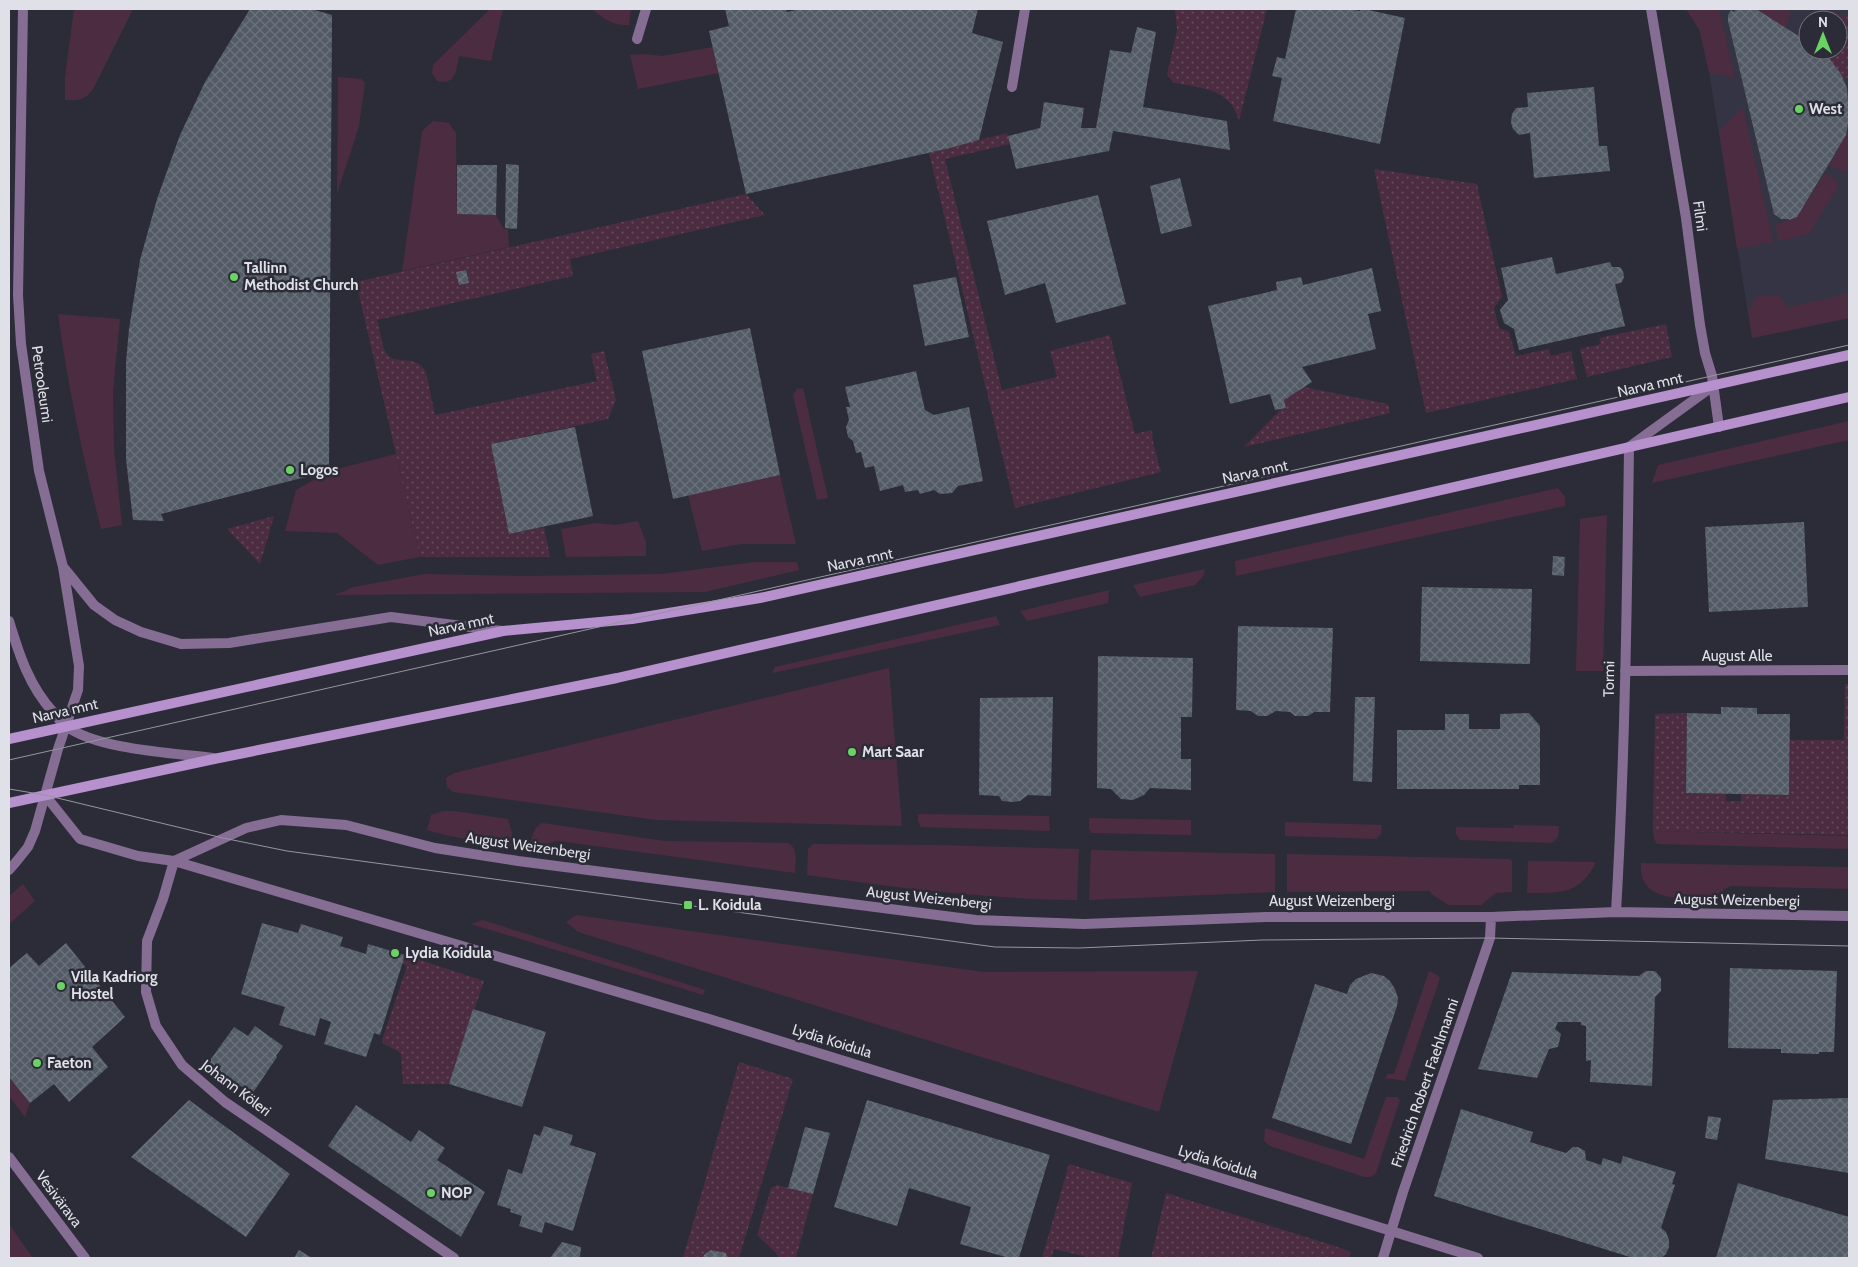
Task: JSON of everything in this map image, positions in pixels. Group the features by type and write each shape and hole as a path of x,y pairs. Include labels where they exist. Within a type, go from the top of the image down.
{"main road":[{"name":"Narva mnt","path":"9,739 503,631 632,619 760,598 1849,355"},
{"name":"Narva mnt","path":"9,803 214,758 617,678 1849,397"}],"street":[{"name":"Petrooleumi","path":"9,870 28,847 35,831 78,690 79,666 63,567 39,472 21,344 18,295 23,9"},
{"path":"637,39 646,9"},
{"path":"1012,87 1025,9"},
{"name":"Filmi","path":"1651,9 1686,218 1700,325 1705,353 1712,376 1719,427"},
{"name":"Narva mnt","path":"1629,446 1713,386"},
{"name":"Tormi","path":"1616,912 1625,671 1629,446"},
{"path":"63,567 94,605 115,620 141,632 181,644 229,643 391,616 503,631"},
{"path":"9,621 29,678 41,699 66,726 94,740 149,750 214,758"},
{"name":"August Alle","path":"1625,671 1849,670"},
{"path":"45,795 80,839 138,856 174,861"},
{"name":"August Weizenbergi","path":"174,861 246,828 281,820 346,825 435,848 518,861 976,920 1084,924 1266,917 1491,917 1616,912 1849,916"},
{"name":"Lydia Koidula","path":"174,861 700,1016 1478,1258"},
{"name":"Johann Köleri","path":"174,861 163,899 147,941 146,992 156,1026 182,1066 225,1102 454,1258"},
{"name":"Friedrich Robert Faehlmanni","path":"1383,1258 1403,1192 1490,938 1491,917"},
{"name":"Vesivärava","path":"9,1157 85,1258"}],"shaded area":[{"path":"74,9 133,9 88,96 81,99 65,100 65,77"},
{"path":"490,9 503,9 491,61 459,56 452,79 444,82 437,81 432,73 433,65"},
{"path":"592,9 631,9 629,25 609,21"},
{"path":"1175,9 1267,9 1239,121 1233,107 1219,94 1204,88 1174,83 1167,75 1177,30"},
{"path":"1686,9 1849,9 1849,318 1752,338 1709,72 1699,29"},
{"path":"1686,9 1719,9 1735,78 1709,72 1699,29"},
{"path":"1756,9 1789,9 1790,13 1786,28"},
{"path":"1848,17 1849,77 1843,80 1830,60 1848,60"},
{"path":"713,47 719,73 638,89 630,55 662,56"},
{"path":"338,77 361,79 365,82 359,126 337,194"},
{"path":"1743,108 1773,242 1737,249 1719,131"},
{"path":"1849,118 1849,171 1842,171 1829,165 1846,135"},
{"path":"433,121 449,123 456,133 457,214 496,215 503,228 508,230 509,247 402,271 422,131"},
{"path":"1007,133 1010,144 945,159 1002,390 1057,377 1050,351 1110,335 1135,434 1152,430 1153,442 1161,472 1015,508 929,153"},
{"path":"1374,169 1477,184 1502,297 1494,308 1499,328 1509,332 1516,356 1549,349 1551,356 1571,351 1577,379 1426,413"},
{"path":"1825,173 1836,180 1838,186 1809,234 1779,241 1775,225 1797,217"},
{"path":"746,194 765,215 570,259 573,276 377,320 385,351 389,356 394,359 416,363 426,372 435,415 597,381 591,354 604,351 616,400 608,419 491,444 509,534 544,527 550,557 420,557 356,282","holes":["466,270 469,283 460,285 456,272"]},
{"path":"1849,293 1849,318 1752,338 1748,311 1757,296 1780,296 1787,308"},
{"path":"58,314 120,319 113,391 114,449 122,525 101,529 76,422"},
{"path":"1666,324 1672,357 1587,377 1580,349 1601,344 1599,338"},
{"path":"1304,387 1388,404 1390,413 1244,447 1281,409 1286,408 1284,400"},
{"path":"803,388 828,498 817,500 793,395 797,389"},
{"path":"1849,421 1849,440 1652,483 1658,465"},
{"path":"396,454 420,557 378,565 337,533 285,531 296,490 329,471"},
{"path":"780,475 796,544 741,544 702,551 688,495"},
{"path":"1558,488 1565,497 1565,506 1236,576 1235,561"},
{"path":"1607,515 1603,671 1576,671 1580,519"},
{"path":"274,516 260,564 227,529"},
{"path":"638,521 646,542 646,556 566,557 561,529 596,523 615,525"},
{"path":"754,562 797,562 799,570 705,592 335,595 353,587 425,574 527,576 662,574"},
{"path":"1205,569 1204,575 1195,585 1140,597 1133,585"},
{"path":"1109,590 1108,603 1027,621 1020,611"},
{"path":"996,616 1000,625 772,673 775,667"},
{"path":"889,668 902,826 656,820 453,792 447,787 446,778 454,773"},
{"path":"1845,684 1849,684 1849,835 1653,831 1655,714 1687,713 1686,793 1726,794 1726,801 1741,801 1741,794 1789,795 1790,740 1844,740"},
{"path":"443,811 508,819 512,833 512,846 449,836 427,830 431,815"},
{"path":"918,814 1049,816 1050,831 921,827 918,821"},
{"path":"1089,818 1191,820 1191,835 1092,833 1089,829"},
{"path":"1285,822 1382,825 1381,834 1376,839 1285,836"},
{"path":"542,823 665,841 788,843 795,852 795,873 558,841 530,848 534,830"},
{"path":"1514,825 1559,826 1558,837 1552,843 1460,840 1456,834 1456,827 1514,828"},
{"path":"1653,831 1849,836 1849,849 1657,844"},
{"path":"813,844 1079,849 1077,900 1009,898 942,892 807,875 808,849"},
{"path":"1091,850 1275,854 1275,892 1089,900"},
{"path":"1287,854 1509,859 1512,861 1512,892 1496,893 1481,905 1449,905 1431,894 1430,891 1287,892"},
{"path":"1528,861 1596,862 1583,881 1568,890 1549,893 1527,893"},
{"path":"1641,863 1849,867 1849,889 1732,886 1709,899 1671,897 1662,895 1649,888 1644,882 1641,873"},
{"path":"23,884 35,901 9,924 9,896"},
{"path":"576,915 984,972 1198,971 1159,1112 578,932 566,922"},
{"path":"483,920 705,990 703,995 471,924"},
{"path":"405,955 484,981 449,1084 403,1084 401,1054 384,1044 382,1040 407,966 402,963"},
{"path":"1429,971 1440,978 1405,1081 1385,1078 1388,1074 1394,1074"},
{"path":"739,1062 793,1079 739,1258 727,1258 725,1253 711,1250 703,1258 683,1258"},
{"path":"9,1077 30,1103 25,1117 9,1096"},
{"path":"1386,1097 1397,1097 1400,1100 1376,1173 1371,1177 1364,1177 1270,1146 1264,1141 1265,1128 1364,1159"},
{"path":"1069,1164 1132,1183 1118,1258 1090,1258 1054,1249 1051,1258 1042,1258"},
{"path":"777,1185 813,1194 796,1258 779,1258 757,1235 771,1188"},
{"path":"1166,1193 1338,1247 1334,1258 1151,1258"},
{"path":"9,1224 33,1258 9,1258"},
{"path":"1338,1247 1351,1252 1349,1258 1334,1258"}],"building":[{"name":"Tallinn Methodist Church","path":"250,9 311,9 332,15 329,471 161,514 164,521 133,520 126,459 126,362 129,329 140,260 157,199 180,135 205,82"},
{"path":"725,9 786,9 787,12 801,9 978,9 972,33 1003,42 979,140 746,194 709,31 729,26"},
{"path":"1296,9 1348,9 1360,11 1364,9 1405,18 1380,144 1273,121 1282,78 1272,76 1277,57 1285,59"},
{"name":"West","path":"1738,9 1756,9 1798,36 1798,60 1830,60 1841,74 1847,88 1849,118 1846,135 1797,217 1789,220 1781,219 1774,214 1728,21 1728,15 1731,10 1733,12"},
{"path":"1137,27 1156,32 1143,107 1227,121 1230,150 1113,131 1109,151 1016,169 1008,136 1040,128 1044,102 1084,108 1081,128 1096,128 1110,50 1131,53"},
{"path":"1594,87 1599,146 1607,146 1610,171 1534,178 1530,133 1519,135 1513,129 1511,123 1512,114 1516,108 1528,107 1527,93"},
{"path":"506,164 519,165 517,229 505,228"},
{"path":"457,165 497,165 496,215 457,214"},
{"path":"1180,178 1192,226 1161,234 1150,186"},
{"path":"1098,195 1126,304 1056,323 1045,283 1005,295 987,221"},
{"path":"1552,257 1556,274 1610,262 1612,267 1620,267 1624,278 1621,283 1615,284 1625,326 1519,350 1514,329 1504,323 1500,310 1508,300 1501,268"},
{"path":"1372,268 1381,311 1368,314 1376,349 1302,367 1312,382 1284,400 1286,408 1275,410 1270,394 1230,404 1208,306 1277,290 1276,282 1301,277 1303,285"},
{"path":"466,270 469,283 459,285 456,272"},
{"path":"956,277 969,337 925,346 913,285"},
{"path":"750,328 780,475 673,499 642,351"},
{"path":"916,371 925,410 934,415 969,407 983,481 958,486 952,493 940,494 934,490 920,494 918,490 905,492 903,485 880,491 874,466 865,468 861,452 856,453 853,441 848,437 846,427 849,420 846,407 850,407 845,387"},
{"path":"575,427 593,516 509,534 491,444"},
{"path":"1804,522 1808,607 1709,612 1705,527"},
{"path":"1553,556 1565,557 1564,576 1552,575"},
{"path":"1422,587 1532,589 1530,664 1420,661"},
{"path":"1238,626 1333,628 1330,712 1314,712 1308,716 1295,716 1290,712 1276,711 1267,716 1258,716 1251,711 1236,710"},
{"path":"1098,656 1193,658 1192,717 1181,717 1181,759 1191,759 1191,790 1150,788 1144,795 1133,800 1121,799 1111,789 1097,788"},
{"path":"1053,697 1051,796 1028,795 1020,801 1013,802 1002,801 999,796 979,795 980,698"},
{"path":"1355,697 1375,697 1372,782 1353,781"},
{"path":"1721,707 1757,708 1757,714 1790,714 1789,795 1686,793 1687,713 1721,714"},
{"path":"1529,713 1540,726 1540,785 1519,785 1519,789 1397,789 1397,730 1445,730 1445,714 1469,714 1469,729 1500,729 1500,714"},
{"path":"262,923 298,933 301,924 343,937 340,946 366,954 368,944 405,955 380,1035 374,1033 366,1057 324,1044 331,1022 320,1018 315,1036 279,1025 285,1007 241,994"},
{"path":"66,943 125,1017 92,1047 108,1067 69,1102 54,1084 30,1103 9,1077 9,968 27,953 39,966"},
{"path":"1730,968 1837,971 1834,1052 1819,1052 1819,1054 1781,1053 1781,1049 1728,1048"},
{"path":"1646,971 1655,971 1661,978 1661,991 1655,997 1652,1086 1590,1082 1591,1060 1586,1061 1586,1026 1581,1025 1581,1022 1558,1022 1555,1029 1561,1034 1558,1047 1549,1049 1537,1078 1478,1069 1512,972 1639,976"},
{"path":"1371,973 1384,976 1390,981 1398,998 1351,1144 1272,1118 1315,984 1347,994 1350,985 1356,979"},
{"path":"473,1009 546,1032 522,1107 449,1084"},
{"path":"255,1026 283,1046 252,1094 208,1063 234,1027 248,1036"},
{"path":"1849,1098 1849,1173 1765,1159 1773,1100"},
{"path":"189,1100 290,1174 246,1237 131,1157"},
{"path":"867,1100 1050,1155 1019,1258 1009,1258 960,1244 971,1207 909,1188 897,1226 834,1207"},
{"path":"356,1105 411,1142 419,1130 445,1148 437,1160 485,1192 461,1237 328,1146"},
{"path":"1461,1109 1533,1132 1530,1142 1566,1153 1573,1147 1578,1147 1585,1151 1586,1160 1601,1165 1603,1158 1621,1164 1623,1156 1676,1172 1672,1184 1675,1185 1661,1228 1666,1232 1669,1240 1666,1254 1661,1258 1633,1258 1434,1196"},
{"path":"1708,1116 1721,1118 1717,1140 1705,1138"},
{"path":"544,1126 573,1135 570,1145 596,1153 573,1231 545,1222 542,1233 519,1226 522,1216 510,1212 511,1209 497,1205 508,1169 522,1174 534,1134 540,1136"},
{"path":"805,1127 830,1133 813,1194 788,1188"},
{"path":"1738,1183 1849,1217 1849,1258 1716,1258"},
{"path":"562,1242 581,1247 580,1258 550,1258"},
{"path":"299,1250 312,1258 294,1258"},
{"path":"711,1250 726,1253 727,1258 703,1258"}],"tram line":[{"path":"9,760 1849,345"},
{"path":"9,789 45,795 223,838 287,851 995,947 1079,948 1262,940 1490,938 1849,946"}],"place":[{"name":"West","path":"1799,109"},
{"name":"Tallinn Methodist Church","path":"234,277"},
{"name":"Logos","path":"290,470"},
{"name":"Mart Saar","path":"852,752"},
{"name":"L. Koidula","path":"688,905"},
{"name":"Lydia Koidula","path":"395,953"},
{"name":"Villa Kadriorg Hostel","path":"61,986"},
{"name":"Faeton","path":"37,1063"},
{"name":"NOP","path":"431,1193"}]}
